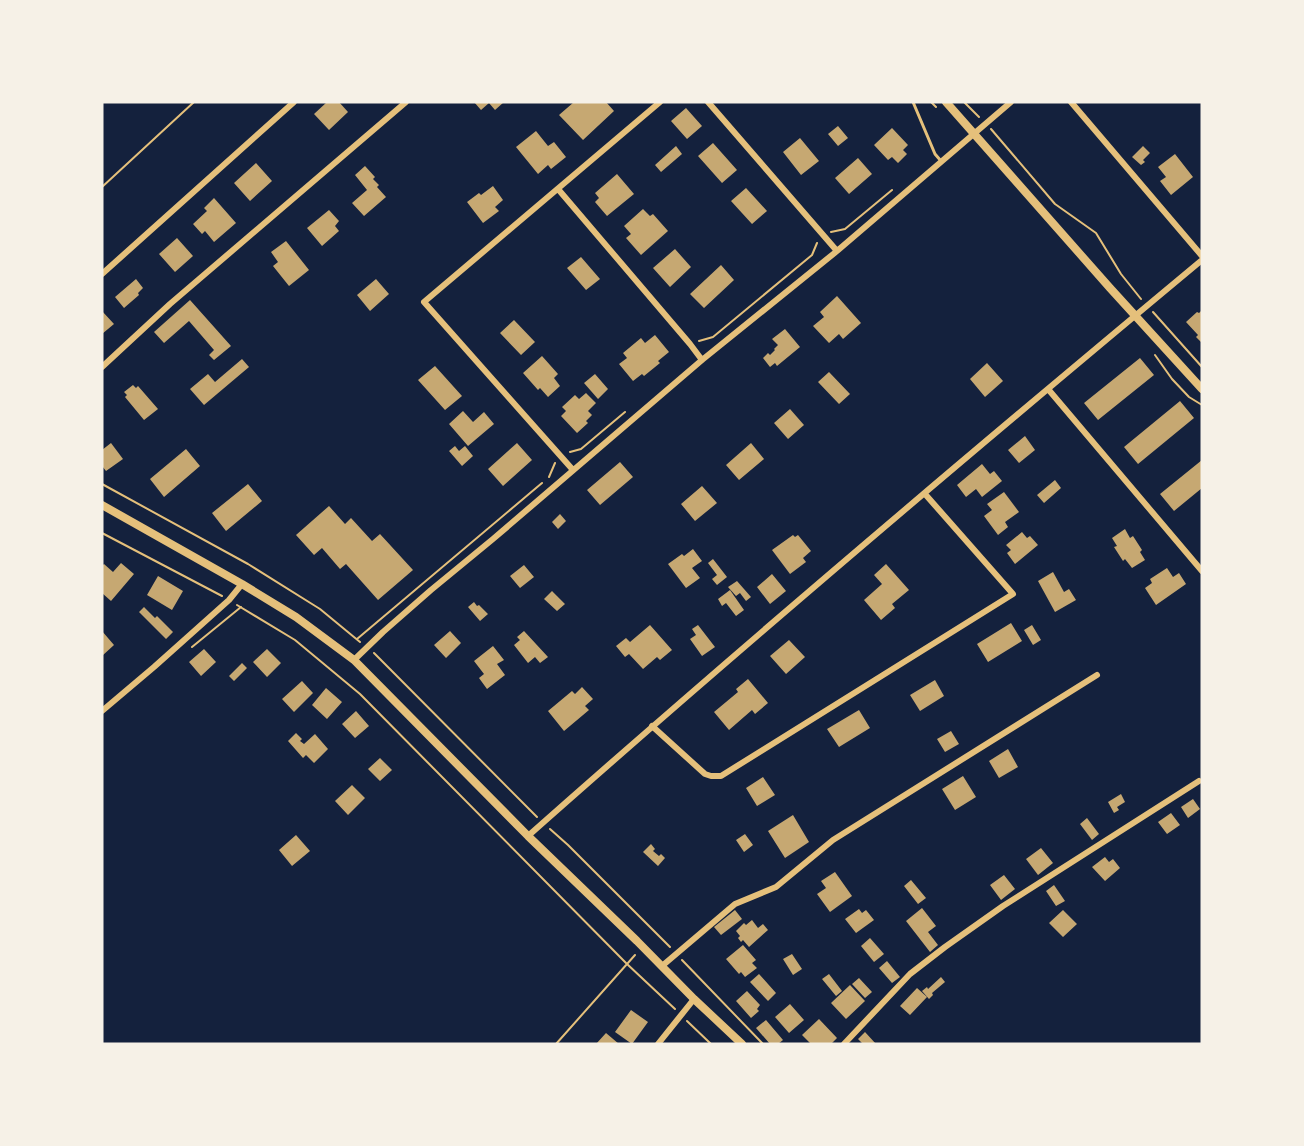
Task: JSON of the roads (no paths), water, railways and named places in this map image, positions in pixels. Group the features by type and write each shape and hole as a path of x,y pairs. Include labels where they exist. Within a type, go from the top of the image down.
{"main road":[{"path":"946,102 1202,389"},
{"path":"102,505 296,617 354,660 528,836 742,1044"}],"street":[{"path":"102,274 294,102"},
{"path":"102,367 170,304 406,102"},
{"path":"573,470 424,302 660,102"},
{"path":"708,102 837,251"},
{"path":"354,660 383,632 702,360 837,251 1011,102"},
{"path":"528,836 652,726 1202,258 1071,102"},
{"path":"558,189 702,360"},
{"path":"1048,389 1202,572"},
{"path":"652,726 705,774 721,776 1013,594 924,494"},
{"path":"102,711 230,600 242,584"},
{"path":"662,966 735,904 776,887 833,840 1097,675"},
{"path":"844,1044 910,974 945,947 1004,906 1200,781"},
{"path":"658,1044 694,999"}],"lane":[{"path":"913,102 934,154 941,161"}]}
